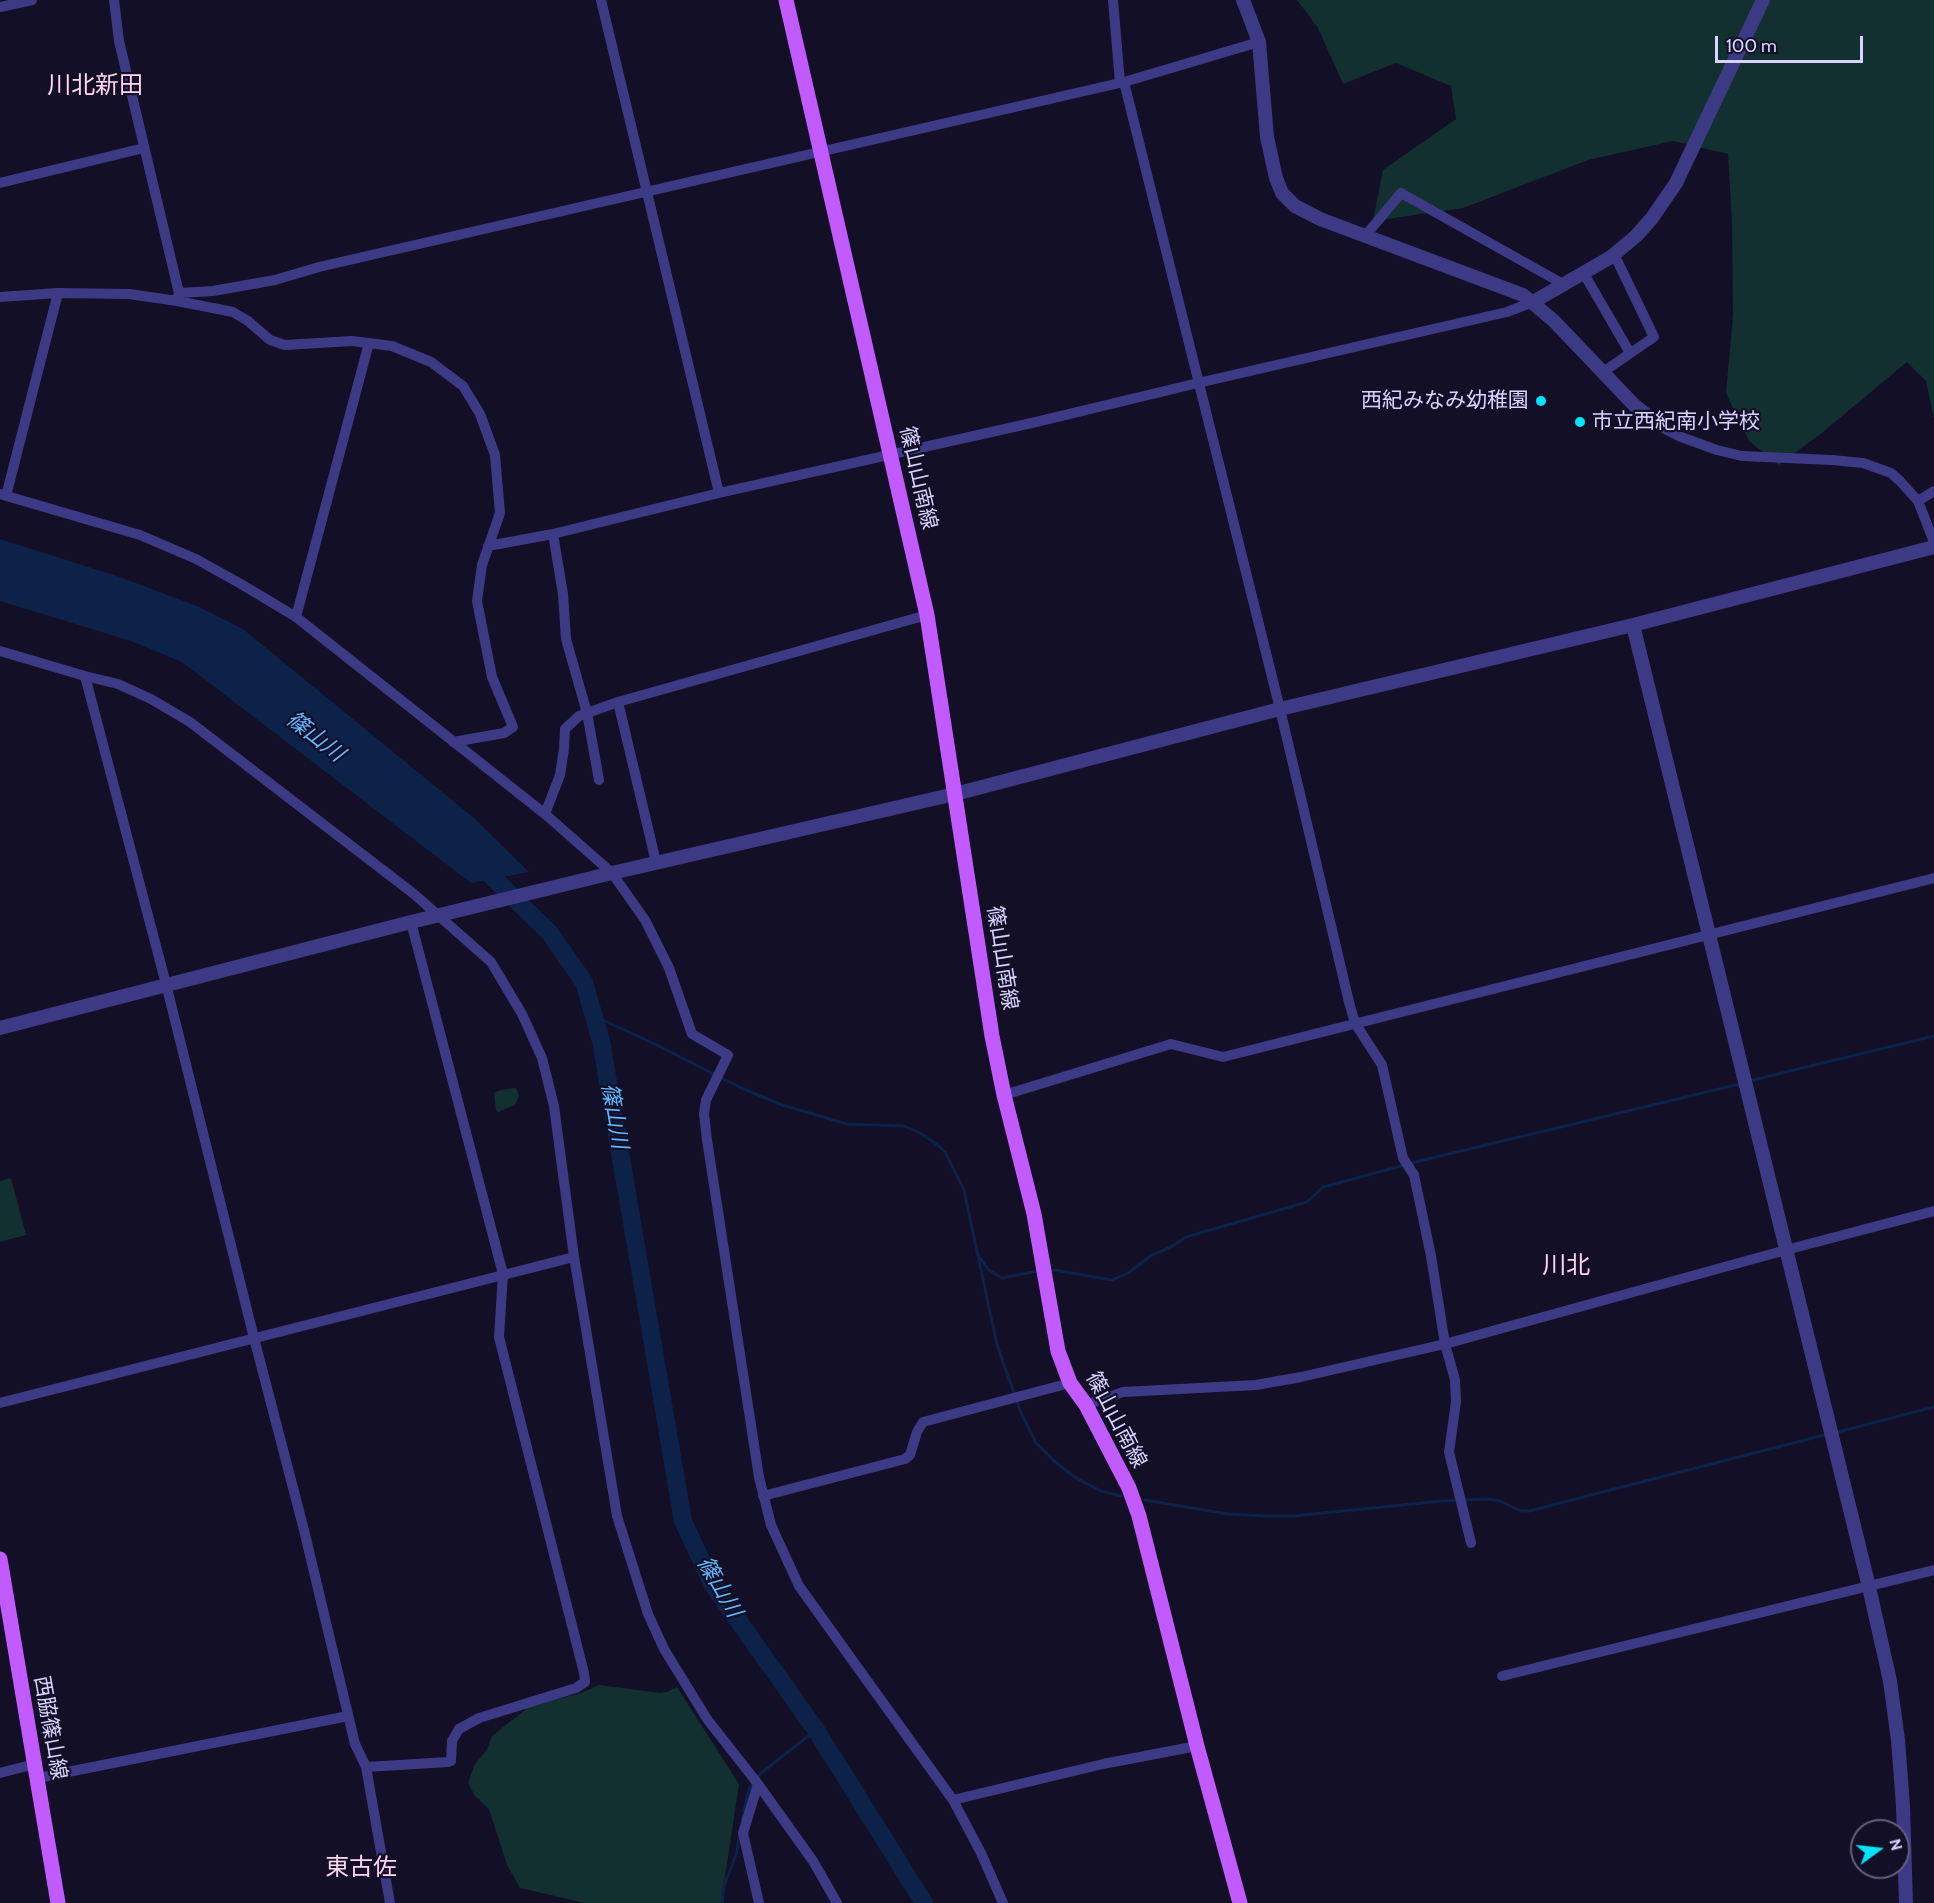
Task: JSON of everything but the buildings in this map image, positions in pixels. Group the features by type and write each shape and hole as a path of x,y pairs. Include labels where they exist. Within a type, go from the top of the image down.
{"main road":[{"name":"篠山山南線","path":"786,0 927,615 992,1036 1004,1095 1034,1214 1058,1351 1071,1383 1086,1406 1129,1488 1139,1516 1197,1746 1240,1903"},
{"name":"西脇篠山線","path":"0,1559 58,1903"}],"street":[{"path":"0,7 32,0"},
{"path":"114,0 119,41 178,297"},
{"path":"601,0 719,493"},
{"path":"1113,0 1122,82 1280,709 1355,1023 1382,1065 1403,1158 1414,1175 1431,1256 1445,1344 1455,1380 1456,1402 1449,1452 1471,1543"},
{"path":"1243,0 1259,42 1266,102 1267,137 1276,178 1282,193 1295,206 1320,219 1523,295 1554,321 1634,405 1665,429 1680,437 1742,456 1863,463 1891,473 1918,501 1934,542"},
{"path":"488,546 553,534 719,493 1496,315 1533,302 1614,254 1636,236 1652,218 1676,183 1763,0"},
{"path":"178,297 275,280 320,267 822,153 1122,82 1259,42"},
{"path":"0,183 144,148"},
{"path":"1366,235 1401,193 1563,284"},
{"path":"1603,372 1653,337 1614,254"},
{"path":"1583,272 1630,353"},
{"path":"58,293 3,495 140,535 205,564 296,617 545,814 607,874 645,920 669,968 692,1034 728,1055 709,1093 704,1114 706,1140 763,1496 771,1525 799,1586 952,1800 981,1853 1003,1903"},
{"path":"0,297 58,293 178,297 233,312 248,321 270,340 285,345 352,341 392,346 431,362 463,386 480,414 495,455 500,513 482,565 477,601 492,676 513,727 504,733 453,742"},
{"path":"296,617 369,343"},
{"path":"1918,501 1934,491"},
{"path":"553,534 563,594 566,639 587,713 599,780"},
{"path":"0,1028 441,914 955,794 1280,709 1633,625 1934,547"},
{"path":"545,814 560,775 565,729 579,716 618,702 927,615"},
{"path":"1633,625 1869,1587 1890,1681 1898,1740 1903,1806 1906,1903"},
{"path":"0,651 118,684 151,699 190,722 441,914 491,962 522,1014 542,1058 554,1106 574,1257 616,1516 648,1614 664,1649 707,1719 758,1784 813,1861 837,1903"},
{"path":"84,676 166,984 304,1530 355,1744 366,1767 390,1903"},
{"path":"618,702 656,862"},
{"path":"1004,1095 1171,1044 1223,1057 1934,878"},
{"path":"366,1767 451,1761 452,1741 459,1729 479,1718 576,1688 585,1682 499,1337 503,1274 411,922"},
{"path":"1086,1406 1123,1392 1256,1385 1445,1344 1934,1211"},
{"path":"0,1403 574,1257"},
{"path":"763,1496 905,1459 910,1455 917,1431 923,1422 1071,1383"},
{"path":"1502,1676 1934,1570"},
{"path":"0,1773 36,1771 348,1716"},
{"path":"952,1800 1103,1764 1197,1746"},
{"path":"758,1784 743,1833 759,1903"}],"green space":[{"path":"1297,0 1934,0 1934,419 1926,381 1907,362 1823,432 1779,465 1749,441 1726,393 1733,315 1732,222 1728,154 1673,141 1588,160 1463,208 1373,221 1383,170 1456,119 1451,86 1396,63 1343,84 1318,28"},
{"path":"516,1088 519,1096 515,1105 498,1112 494,1093"},
{"path":"11,1178 26,1235 0,1242 0,1181"},
{"path":"599,1685 661,1693 677,1687 739,1784 721,1903 585,1903 520,1888 507,1865 489,1809 475,1796 468,1783 474,1766 487,1749 492,1736 530,1706 581,1693"}],"water":[{"path":"0,539 120,577 197,606 243,629 474,818 529,872 471,883 182,662 131,641 0,601"}],"waterway":[{"name":"篠山川","path":"477,862 549,932 584,982 601,1041 683,1521 713,1585 816,1730 924,1903"},
{"path":"594,1016 739,1087 782,1105 847,1124 904,1126 920,1133 945,1152 964,1190 997,1345 1021,1413 1036,1443 1076,1478 1101,1491 1121,1496"},
{"path":"1749,1081 1934,1036"},
{"path":"1411,1163 1740,1084"},
{"path":"1048,1271 1055,1270 1112,1280 1128,1273 1152,1255 1171,1247 1186,1237 1307,1202 1323,1187 1405,1165"},
{"path":"977,1254 989,1270 1002,1278 1038,1271"},
{"path":"1834,1433 1934,1407"},
{"path":"1145,1500 1228,1514 1265,1516 1293,1516 1442,1501 1487,1499 1500,1501 1521,1511 1529,1511 1828,1434"},
{"path":"742,1820 749,1789 761,1773 816,1730"},
{"path":"722,1903 724,1886 737,1852 739,1836"}],"place":[{"name":"西紀みなみ幼稚園","path":"1541,401"},
{"name":"市立西紀南小学校","path":"1580,422"}],"district":[{"name":"川北新田","path":"95,86"},
{"name":"川北","path":"1566,1266"},
{"name":"東古佐","path":"361,1868"}]}
